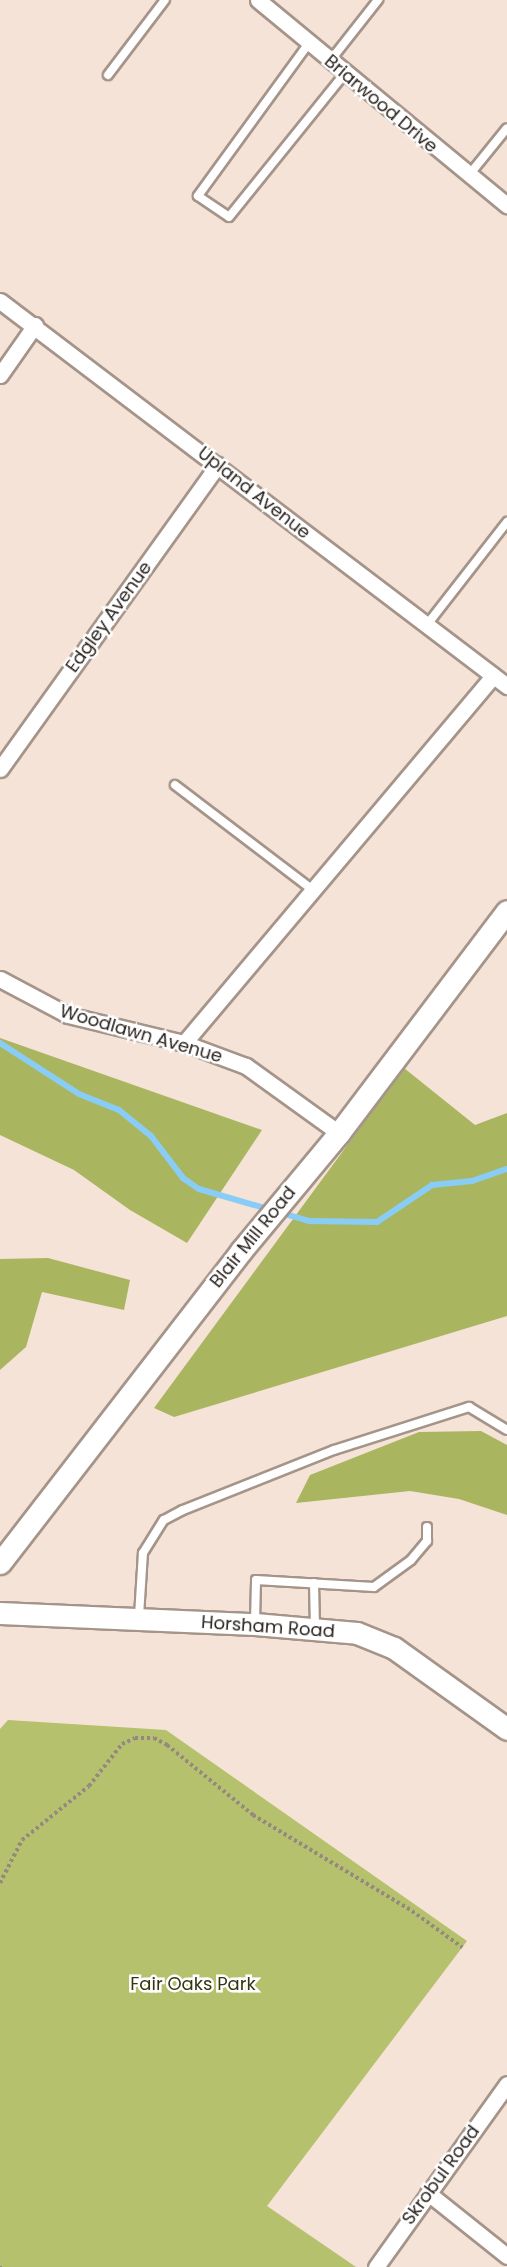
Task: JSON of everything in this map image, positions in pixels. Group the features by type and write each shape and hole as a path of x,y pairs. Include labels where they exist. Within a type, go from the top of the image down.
{"main road":[{"name":"Blair Mill Road","path":"0,1563 241,1251 339,1133 507,910"},
{"name":"Horsham Road","path":"0,1613 255,1624 357,1633 394,1648 507,1729"}],"street":[{"name":"Briarwood Drive","path":"258,0 468,176 507,205"},
{"name":"Upland Avenue","path":"0,301 35,325 507,686"},
{"path":"0,375 35,325"},
{"name":"Edgley Avenue","path":"0,769 218,465"},
{"path":"184,1043 493,676"},
{"name":"Woodlawn Avenue","path":"0,979 68,1015 184,1043 246,1066 339,1133"},
{"name":"Skrobul Road","path":"376,2267 507,2084"},
{"path":"428,2193 507,2256"}],"lane":[{"path":"108,75 165,0"},
{"path":"330,61 378,0"},
{"path":"309,43 198,196 229,217 345,73"},
{"path":"468,176 507,128"},
{"path":"426,626 507,522"},
{"path":"175,785 313,890"},
{"path":"139,1620 143,1553 164,1520 183,1510 334,1450 469,1407 507,1430"},
{"path":"255,1624 256,1580 374,1587 411,1560 427,1541 427,1527"},
{"path":"314,1583 315,1628"}],"path":[{"path":"0,1883 21,1840 88,1786 122,1744 135,1738 154,1738 167,1745 253,1815 412,1911 462,1947"}],"green space":[{"path":"0,1038 262,1130 187,1243 130,1210 74,1170 0,1135"},
{"path":"404,1068 475,1125 507,1113 507,1316 174,1417 154,1408"},
{"path":"48,1258 130,1280 124,1310 42,1292 26,1347 0,1370 0,1259"},
{"path":"481,1431 507,1445 507,1515 459,1499 410,1491 296,1503 310,1475 419,1432"},
{"name":"Fair Oaks Park","path":"8,1720 166,1730 467,1941 267,2206 356,2267 0,2267 0,1729"}],"waterway":[{"path":"0,1043 79,1094 119,1110 151,1136 183,1178 199,1189 309,1221 377,1222 432,1185 472,1181 507,1169"}]}
